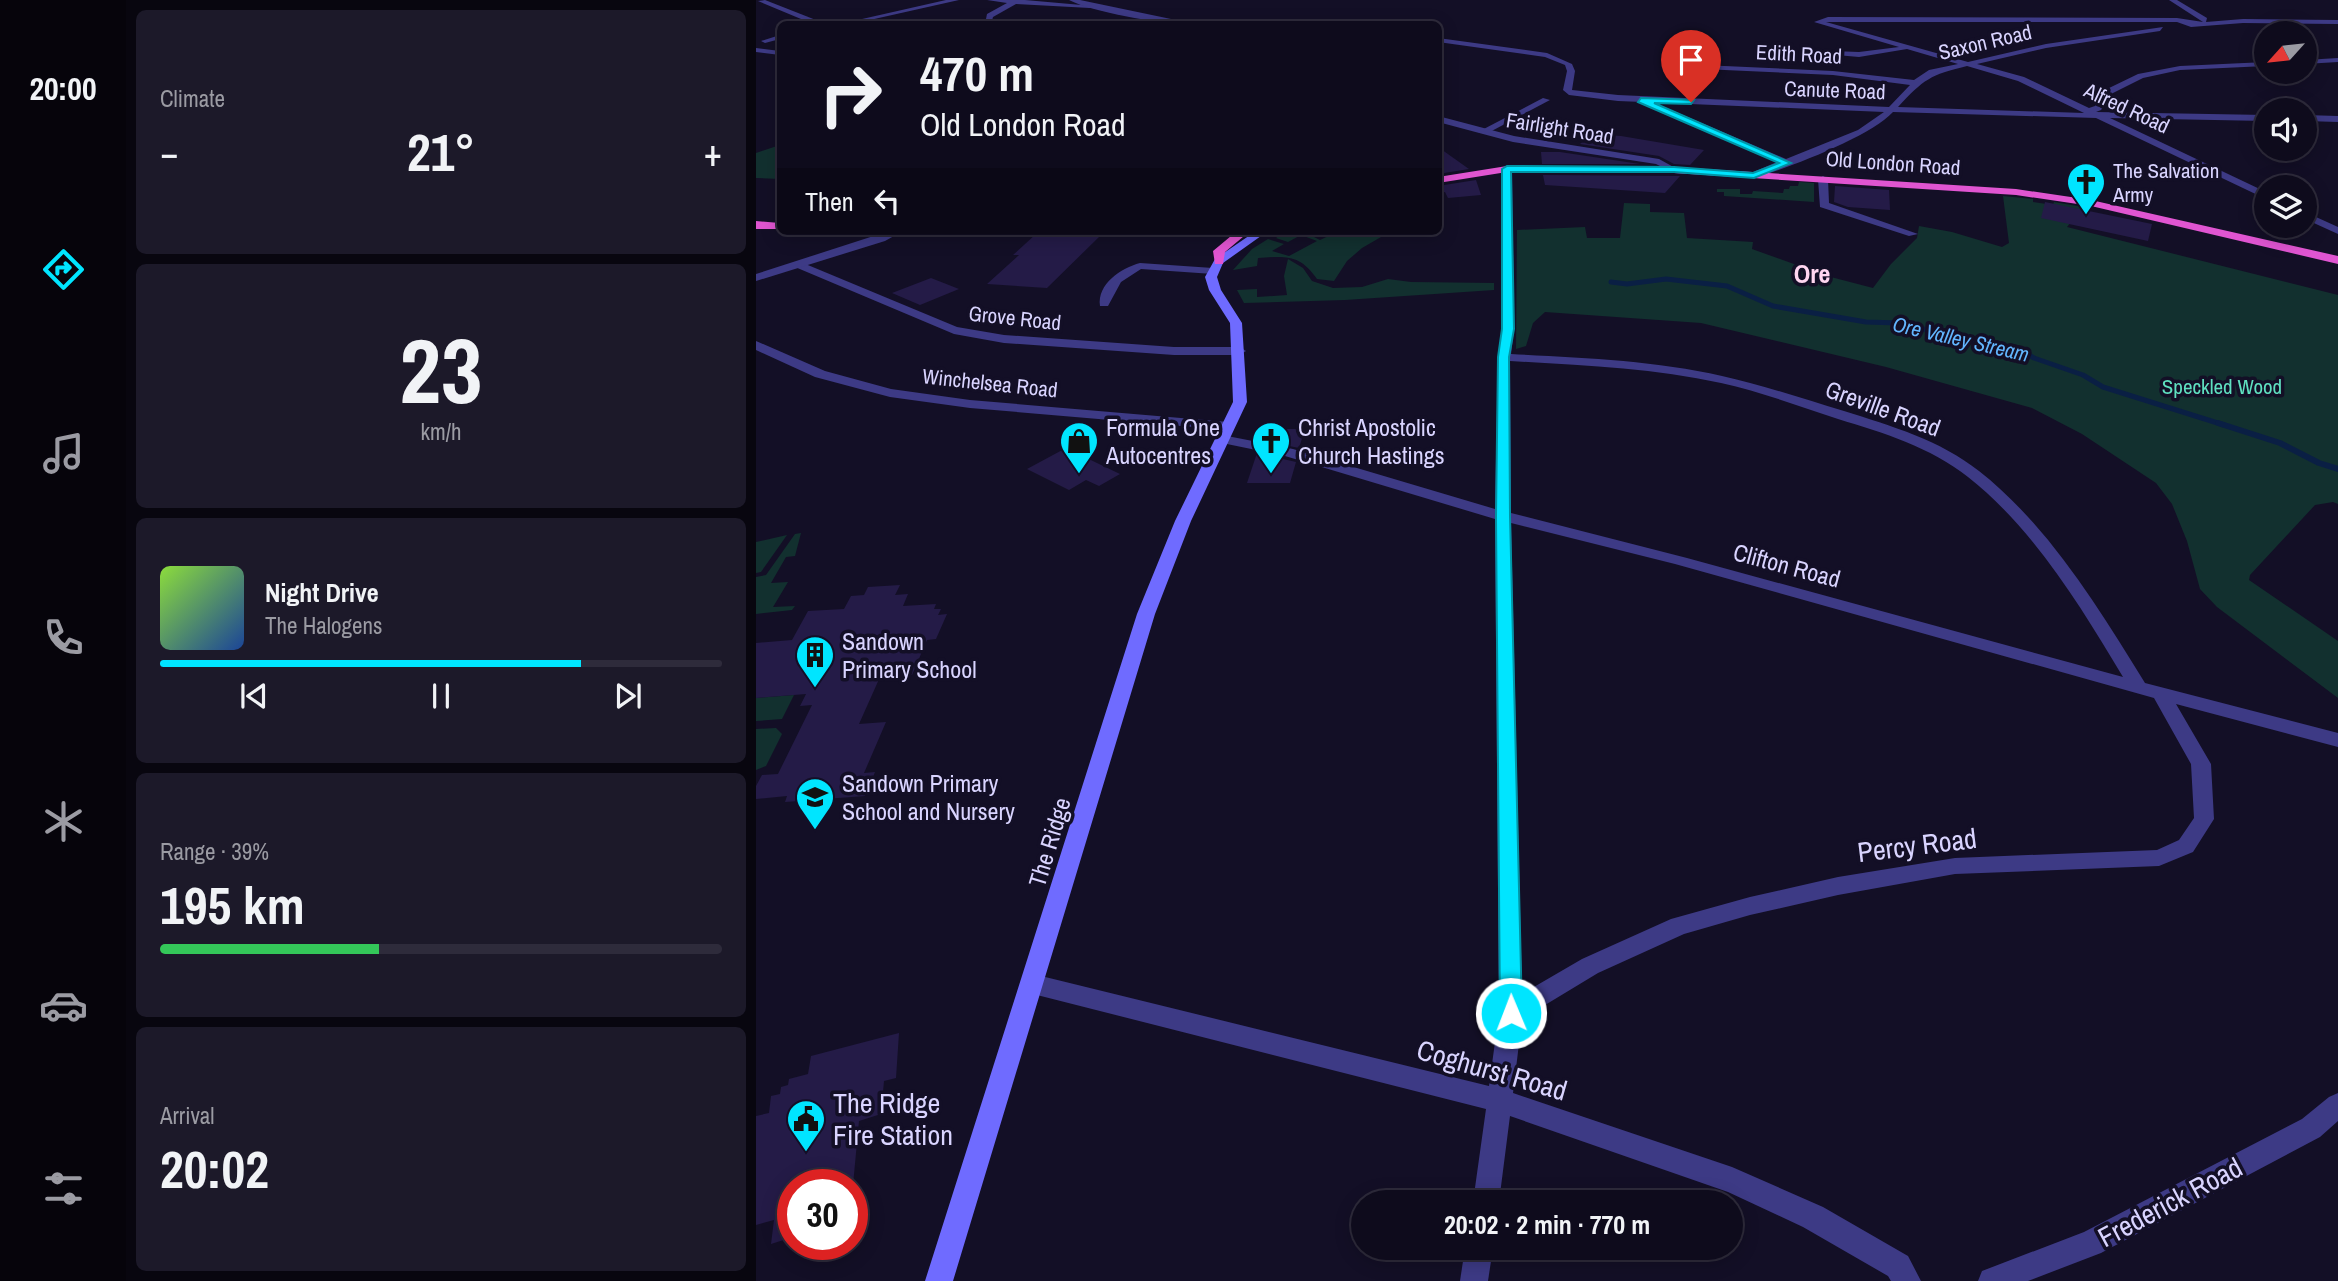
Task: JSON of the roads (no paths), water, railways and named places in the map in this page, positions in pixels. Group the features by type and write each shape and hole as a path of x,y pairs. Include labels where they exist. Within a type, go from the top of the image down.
{"highway":[{"name":"Old London Road","path":"1442,179 1507,169 1674,170 2050,195 2338,260"},
{"path":"756,225 777,226"},
{"path":"1216,266 1219,251 1239,235"}],"main road":[{"path":"1225,433 1240,402 1240,351 1236,323 1215,290 1211,277 1216,266 1258,235"},
{"name":"The Ridge","path":"939,1281 1146,614 1184,520 1225,433"}],"street":[{"path":"858,21 956,0"},
{"path":"990,0 1090,6 1174,21"},
{"path":"1072,0 1090,6"},
{"path":"2172,0 2210,23"},
{"path":"761,1 811,21"},
{"path":"989,21 990,16 1014,2"},
{"name":"Alfred Road","path":"2200,24 2177,20 2100,19 1828,19 1818,22 2021,79 2254,190"},
{"name":"Saxon Road","path":"1754,175 1861,132 1893,110 1916,83 1932,72 1968,62 2091,38 2200,24 2338,22"},
{"path":"760,39 756,48 777,53"},
{"name":"Canute Road","path":"1442,41 1547,55 1568,64 1571,71 1567,90 1569,92 1641,100 1893,110 2254,118"},
{"path":"1806,52 1827,51 1865,57 1911,47"},
{"path":"2317,61 2338,60"},
{"path":"2090,111 2098,108 2110,91 2149,74 2180,68 2254,65"},
{"name":"Edith Road","path":"1679,66 1833,73 1916,83"},
{"path":"1483,132 1546,100"},
{"path":"1641,100 1787,163"},
{"path":"2317,119 2338,121"},
{"name":"Fairlight Road","path":"1442,120 1483,132 1650,160 1667,164 1674,170"},
{"path":"1488,1190 1511,1013 1503,516 1504,357 1508,329 1507,169"},
{"path":"1823,179 1824,205 1913,234"},
{"path":"2317,221 2338,231"},
{"path":"756,278 890,235"},
{"name":"Grove Road","path":"799,265 954,330 1004,339 1174,351 1240,351"},
{"path":"1104,303 1120,273 1128,269 1140,266 1216,266"},
{"name":"Winchelsea Road","path":"756,345 820,374 890,393 1225,433"},
{"name":"Greville Road","path":"1504,357 1627,365 1707,376 1907,437 1946,457 1973,473 1995,492 2044,550 2116,650 2139,688"},
{"name":"Clifton Road","path":"1225,433 1503,516 1681,561 2161,694 2338,740"},
{"name":"Percy Road","path":"1511,1013 1590,966 1679,926 1750,906 1838,886 1955,866 2159,858 2186,846 2204,819 2200,764 2161,694"},
{"name":"Coghurst Road","path":"1033,984 1500,1101 1732,1180 1813,1217 1898,1266 1907,1281"},
{"name":"Frederick Road","path":"1992,1281 2091,1243 2311,1128 2338,1105"},
{"path":"1474,1281 1477,1260"}],"waterway":[{"name":"Ore Valley Stream","path":"1611,282 1627,284 1666,279 1727,286 1773,306 1866,322 1899,323 1992,346 2019,349 2034,358 2083,375 2103,387 2224,425"},
{"name":"Ore Valley Stream","path":"2218,423 2280,443 2319,463 2338,469"}],"place":[{"name":"The Salvation Army","path":"2086,216"},
{"name":"Formula One Autocentres","path":"1079,475"},
{"name":"Christ Apostolic Church Hastings","path":"1271,475"},
{"name":"Sandown Primary School","path":"815,689"},
{"name":"Sandown Primary School and Nursery","path":"815,831"},
{"name":"The Ridge Fire Station","path":"806,1153"}],"district":[{"name":"Ore","path":"1812,273"}],"park label":[{"name":"Speckled Wood","path":"2222,386"}]}
